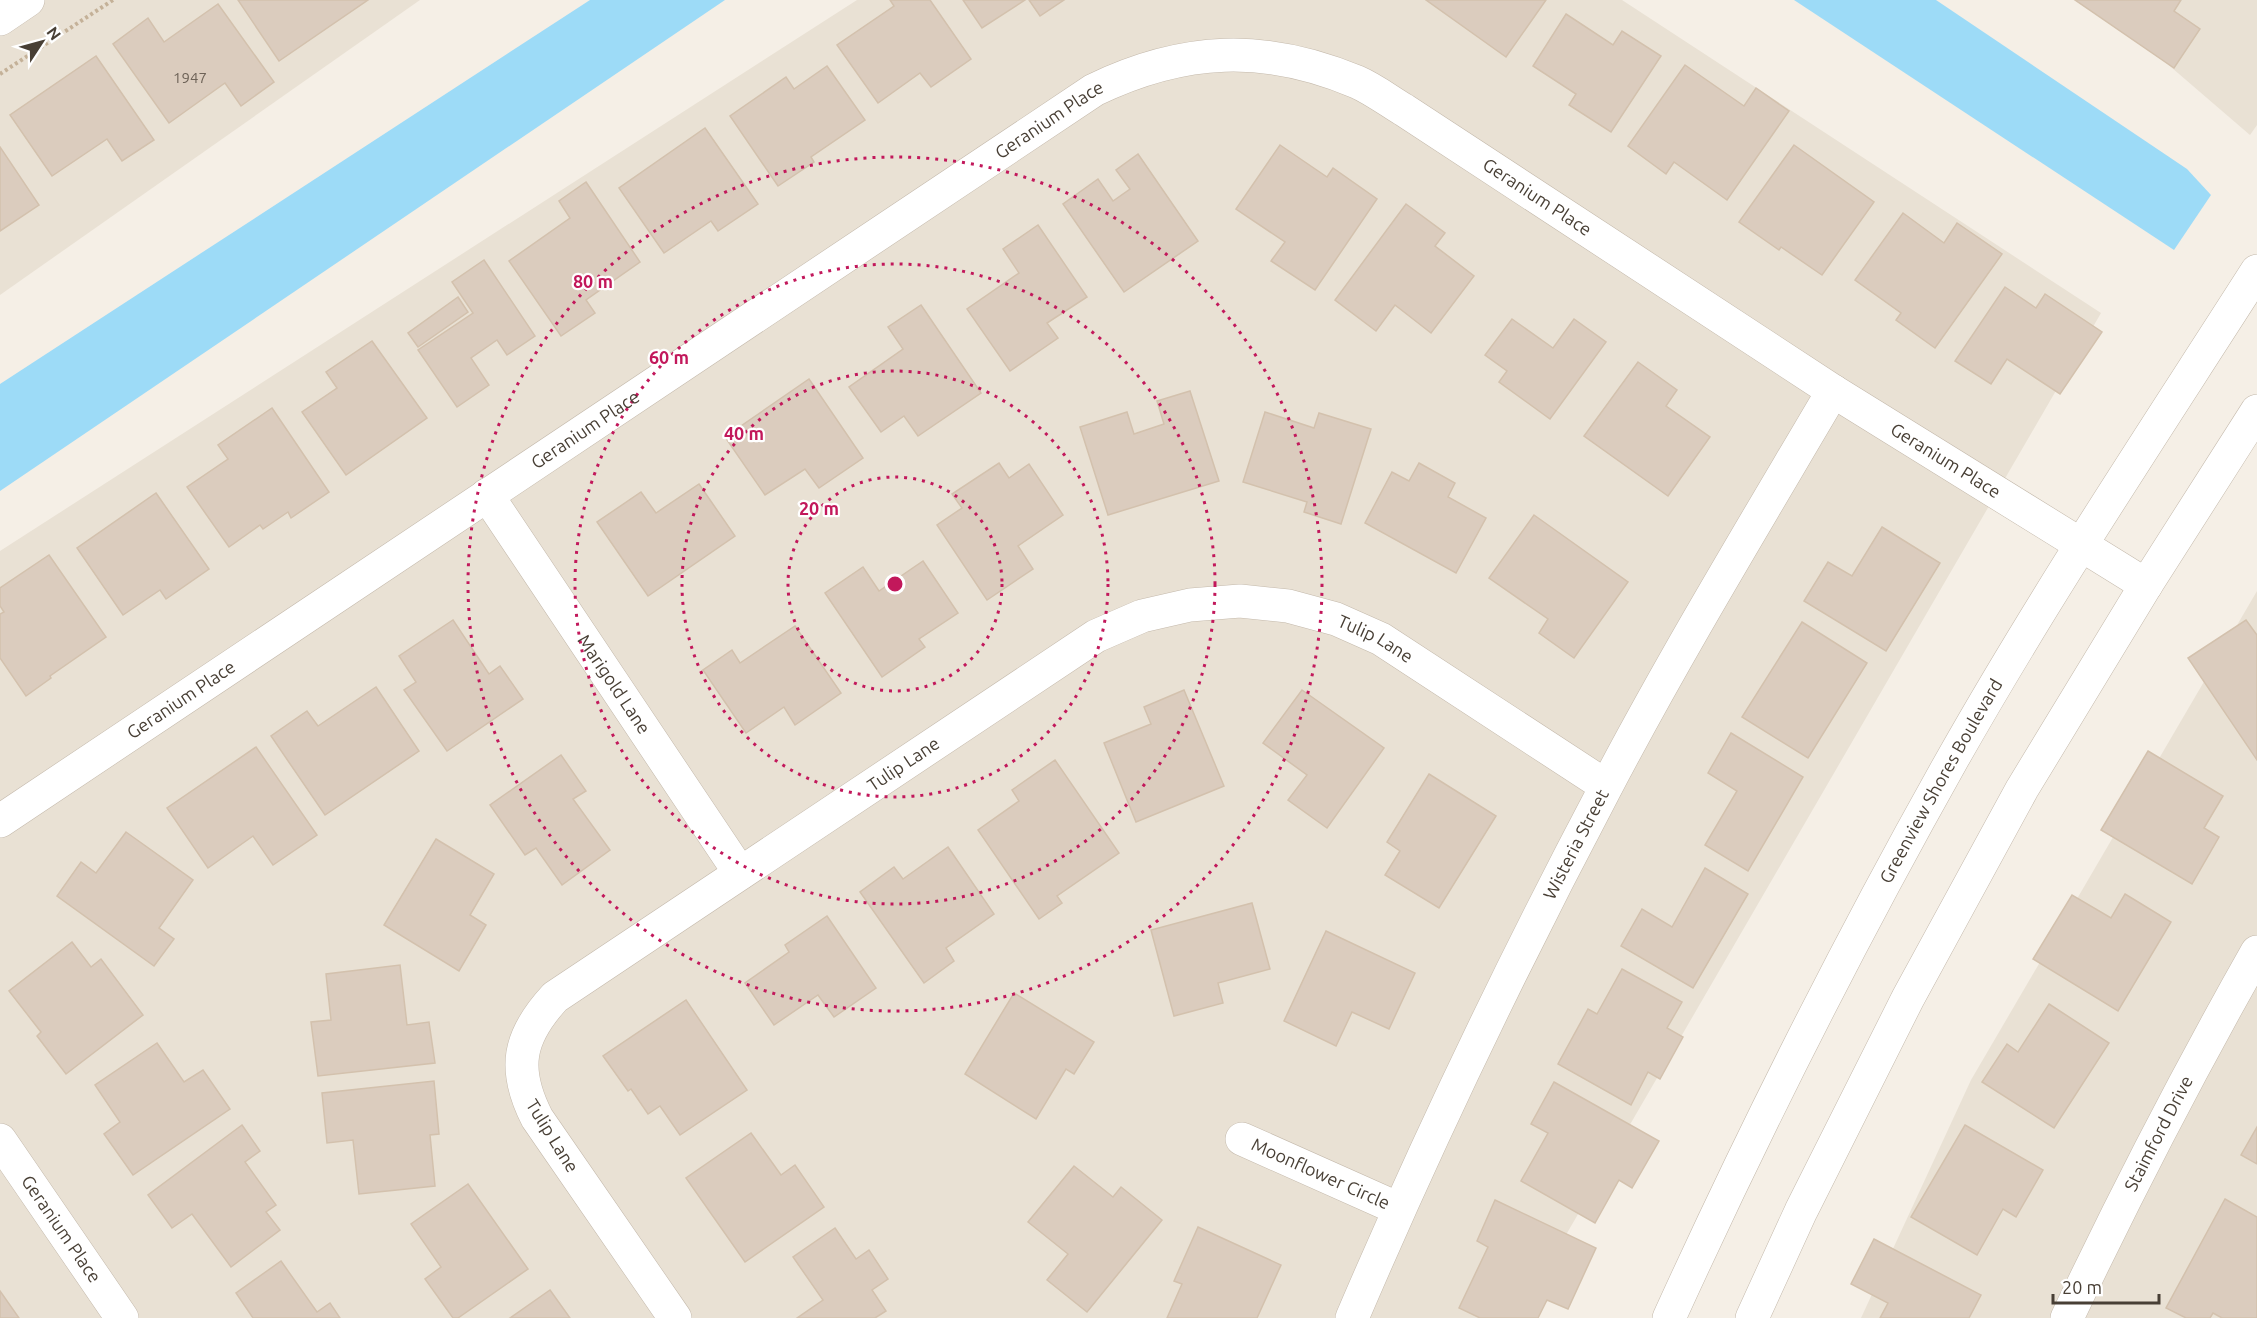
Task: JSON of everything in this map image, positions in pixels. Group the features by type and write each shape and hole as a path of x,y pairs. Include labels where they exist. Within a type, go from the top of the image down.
{"street":[{"path":"0,19 28,0"},
{"name":"Geranium Place","path":"0,821 1094,90 1115,79 1162,63 1210,55 1265,56 1313,66 1359,83 1404,110 1833,391 2146,585"},
{"name":"Greenview Shores Boulevard","path":"1669,1318 1732,1180 1839,966 1954,756 2081,545 2257,272"},
{"name":"Wisteria Street","path":"1352,1318 1399,1209 1495,1003 1606,786 1709,600 1833,391"},
{"path":"1752,1318 1801,1211 1908,998 2022,789 2146,585 2257,411"},
{"name":"Marigold Lane","path":"487,495 741,873"},
{"name":"Tulip Lane","path":"675,1318 537,1118 525,1095 521,1069 525,1042 537,1017 555,997 1096,636 1142,616 1190,605 1240,601 1288,606 1336,619 1381,639 1606,786"},
{"name":"Staimford Drive","path":"2067,1318 2108,1232 2257,952"},
{"name":"Moonflower Circle","path":"1242,1139 1399,1209"},
{"name":"Geranium Place","path":"0,1140 122,1318"}],"path":[{"path":"0,74 112,0"}],"shaded area":[{"path":"0,0 420,0 0,295"},
{"path":"857,0 1622,0 2101,313 1534,1290 1524,1318 0,1318 0,551"},
{"path":"2093,0 2257,0 2257,125 2250,135"},
{"path":"2257,591 2257,1318 1861,1318 1971,1080"}],"water":[{"path":"590,0 725,0 0,491 0,384"},
{"path":"1794,0 1936,0 2187,169 2211,195 2174,250"}],"building":[{"path":"238,0 368,0 279,61"},
{"path":"890,0 930,0 971,59 931,87 920,73 878,103 837,45 894,6"},
{"path":"963,0 1025,0 982,28"},
{"path":"1029,0 1064,0 1040,16"},
{"path":"1426,0 1546,0 1506,57"},
{"path":"2075,0 2181,0 2174,11 2200,29 2174,68"},
{"path":"218,4 274,82 241,106 225,83 169,123 113,44 148,18 164,42"},
{"path":"1566,14 1613,45 1622,31 1661,56 1611,132 1569,105 1576,94 1533,66"},
{"path":"96,56 154,140 122,161 107,139 52,176 10,115"},
{"path":"1685,65 1744,106 1756,88 1789,111 1727,200 1674,162 1666,174 1628,146"},
{"path":"827,66 865,120 811,157 814,162 778,186 730,116 786,77 794,89"},
{"path":"705,128 758,204 718,231 711,221 664,253 619,188"},
{"path":"1280,145 1327,177 1333,168 1377,199 1315,290 1271,261 1285,242 1236,209"},
{"path":"1794,145 1874,202 1822,275 1781,247 1779,250 1739,222"},
{"path":"0,147 39,205 0,231"},
{"path":"1138,154 1198,241 1124,292 1063,204 1098,179 1113,201 1130,189 1116,170"},
{"path":"586,182 640,262 586,300 595,313 561,336 509,261 570,218 559,201"},
{"path":"1406,204 1445,233 1435,246 1474,276 1431,333 1395,305 1376,331 1335,300"},
{"path":"1903,213 1944,243 1957,223 2002,254 1935,348 1896,320 1901,313 1855,280"},
{"path":"1038,225 1087,297 1047,323 1058,338 1010,371 967,309 1019,273 1003,249"},
{"path":"484,260 535,336 507,355 497,340 471,358 489,385 457,407 418,350 473,313 452,282"},
{"path":"2005,287 2036,308 2045,294 2102,332 2060,394 2007,359 1991,384 1955,361"},
{"path":"458,297 468,312 418,347 408,333"},
{"path":"921,305 981,393 918,436 904,416 881,432 849,387 903,349 888,327"},
{"path":"1512,319 1553,348 1574,319 1606,342 1550,419 1499,382 1507,371 1485,355"},
{"path":"372,341 427,418 346,475 302,412 337,388 326,372"},
{"path":"1638,362 1677,390 1666,406 1710,437 1668,496 1584,436"},
{"path":"809,379 863,458 819,488 805,469 765,495 725,437"},
{"path":"1190,391 1219,481 1108,515 1080,427 1127,412 1134,434 1164,424 1157,401"},
{"path":"272,408 329,492 291,518 288,512 263,529 260,525 229,547 187,487 228,459 218,445"},
{"path":"1265,412 1314,428 1319,413 1371,429 1341,524 1304,512 1307,502 1243,482"},
{"path":"999,463 1009,478 1029,464 1063,515 1018,546 1033,569 987,600 937,525 962,508 952,494"},
{"path":"1419,463 1455,483 1448,497 1486,518 1456,573 1365,523 1392,472 1409,481"},
{"path":"699,484 735,536 648,596 597,522 641,492 656,513"},
{"path":"156,493 209,569 166,599 160,590 123,615 77,548"},
{"path":"1534,515 1628,582 1574,658 1539,633 1548,619 1489,578"},
{"path":"1882,527 1940,563 1886,651 1804,601 1828,562 1852,576"},
{"path":"49,555 106,637 50,676 51,678 26,696 0,658 0,614 4,612 0,606 0,588"},
{"path":"923,561 958,613 919,639 925,647 882,677 825,593 863,567 879,591"},
{"path":"453,620 489,674 500,666 523,699 447,751 404,690 416,682 399,656"},
{"path":"2246,620 2257,635 2257,760 2188,658"},
{"path":"1802,622 1867,663 1808,758 1742,717"},
{"path":"795,626 841,693 795,725 784,707 746,733 703,670 732,650 740,663"},
{"path":"376,687 419,751 325,815 271,736 307,711 318,726"},
{"path":"1184,690 1224,786 1136,822 1104,743 1151,724 1144,707"},
{"path":"1302,690 1384,748 1327,828 1288,800 1307,775 1263,743"},
{"path":"1731,733 1803,777 1748,871 1705,845 1737,791 1708,773"},
{"path":"256,747 317,835 273,865 253,836 208,868 167,808"},
{"path":"2148,751 2223,796 2204,828 2219,837 2192,884 2101,830"},
{"path":"561,755 586,791 573,799 610,850 562,885 536,848 525,855 490,805"},
{"path":"1055,760 1119,853 1057,896 1062,903 1039,919 978,830 1019,801 1012,790"},
{"path":"1429,774 1496,816 1439,908 1385,875 1400,851 1387,842"},
{"path":"126,832 193,880 159,928 174,939 154,966 57,896 81,862 96,873"},
{"path":"436,839 494,874 470,915 486,925 459,971 384,925"},
{"path":"948,847 994,914 946,948 954,961 924,983 860,892 894,867 903,879"},
{"path":"1705,868 1748,894 1693,988 1621,946 1642,909 1672,927"},
{"path":"2125,894 2171,922 2118,1011 2033,959 2072,895 2111,918"},
{"path":"1252,903 1270,969 1218,983 1223,1003 1174,1016 1151,930"},
{"path":"827,916 876,988 834,1017 818,995 774,1025 745,983 789,952 785,945"},
{"path":"1326,931 1415,973 1389,1029 1352,1012 1336,1046 1284,1021"},
{"path":"72,942 91,967 101,959 143,1015 66,1074 37,1036 41,1032 9,991"},
{"path":"400,965 407,1025 429,1022 435,1063 318,1076 311,1022 331,1020 326,974"},
{"path":"1622,969 1682,1002 1667,1028 1683,1037 1660,1079 1648,1072 1631,1105 1558,1064 1588,1009 1597,1014"},
{"path":"1014,993 1094,1042 1074,1074 1066,1069 1036,1119 965,1074"},
{"path":"686,1000 747,1090 680,1135 660,1106 648,1114 631,1089 628,1091 603,1056"},
{"path":"2049,1004 2109,1043 2054,1128 1982,1082 2007,1044 2018,1052"},
{"path":"157,1043 184,1082 203,1070 230,1109 133,1175 104,1134 120,1122 95,1085"},
{"path":"434,1081 439,1134 430,1135 435,1186 359,1194 353,1140 327,1143 322,1093"},
{"path":"1554,1082 1659,1141 1632,1188 1619,1180 1595,1223 1521,1181 1548,1133 1531,1124"},
{"path":"242,1125 260,1151 245,1162 276,1205 266,1212 280,1230 231,1267 192,1214 172,1228 148,1195"},
{"path":"1965,1125 2043,1170 2016,1217 2003,1209 1977,1255 1911,1217"},
{"path":"2257,1127 2257,1164 2241,1155"},
{"path":"751,1133 781,1175 795,1165 824,1207 745,1262 686,1178"},
{"path":"1074,1166 1113,1197 1121,1187 1162,1220 1087,1312 1047,1280 1068,1254 1028,1222"},
{"path":"468,1184 528,1269 458,1318 453,1318 425,1279 441,1267 411,1224"},
{"path":"2225,1199 2257,1217 2257,1318 2222,1318 2213,1313 2210,1318 2186,1318 2166,1308"},
{"path":"1495,1200 1596,1248 1568,1309 1547,1300 1538,1318 1480,1318 1459,1308 1488,1247 1477,1241"},
{"path":"1198,1227 1281,1265 1257,1318 1167,1318 1182,1284 1174,1281"},
{"path":"835,1228 856,1259 869,1250 888,1279 872,1290 886,1311 875,1318 797,1318 823,1300 793,1257"},
{"path":"1874,1239 1981,1295 1969,1318 1880,1318 1888,1303 1851,1284"},
{"path":"281,1261 317,1312 330,1303 340,1318 253,1318 236,1293"},
{"path":"550,1290 570,1318 510,1318"},
{"path":"0,1291 19,1318 0,1318"}]}
